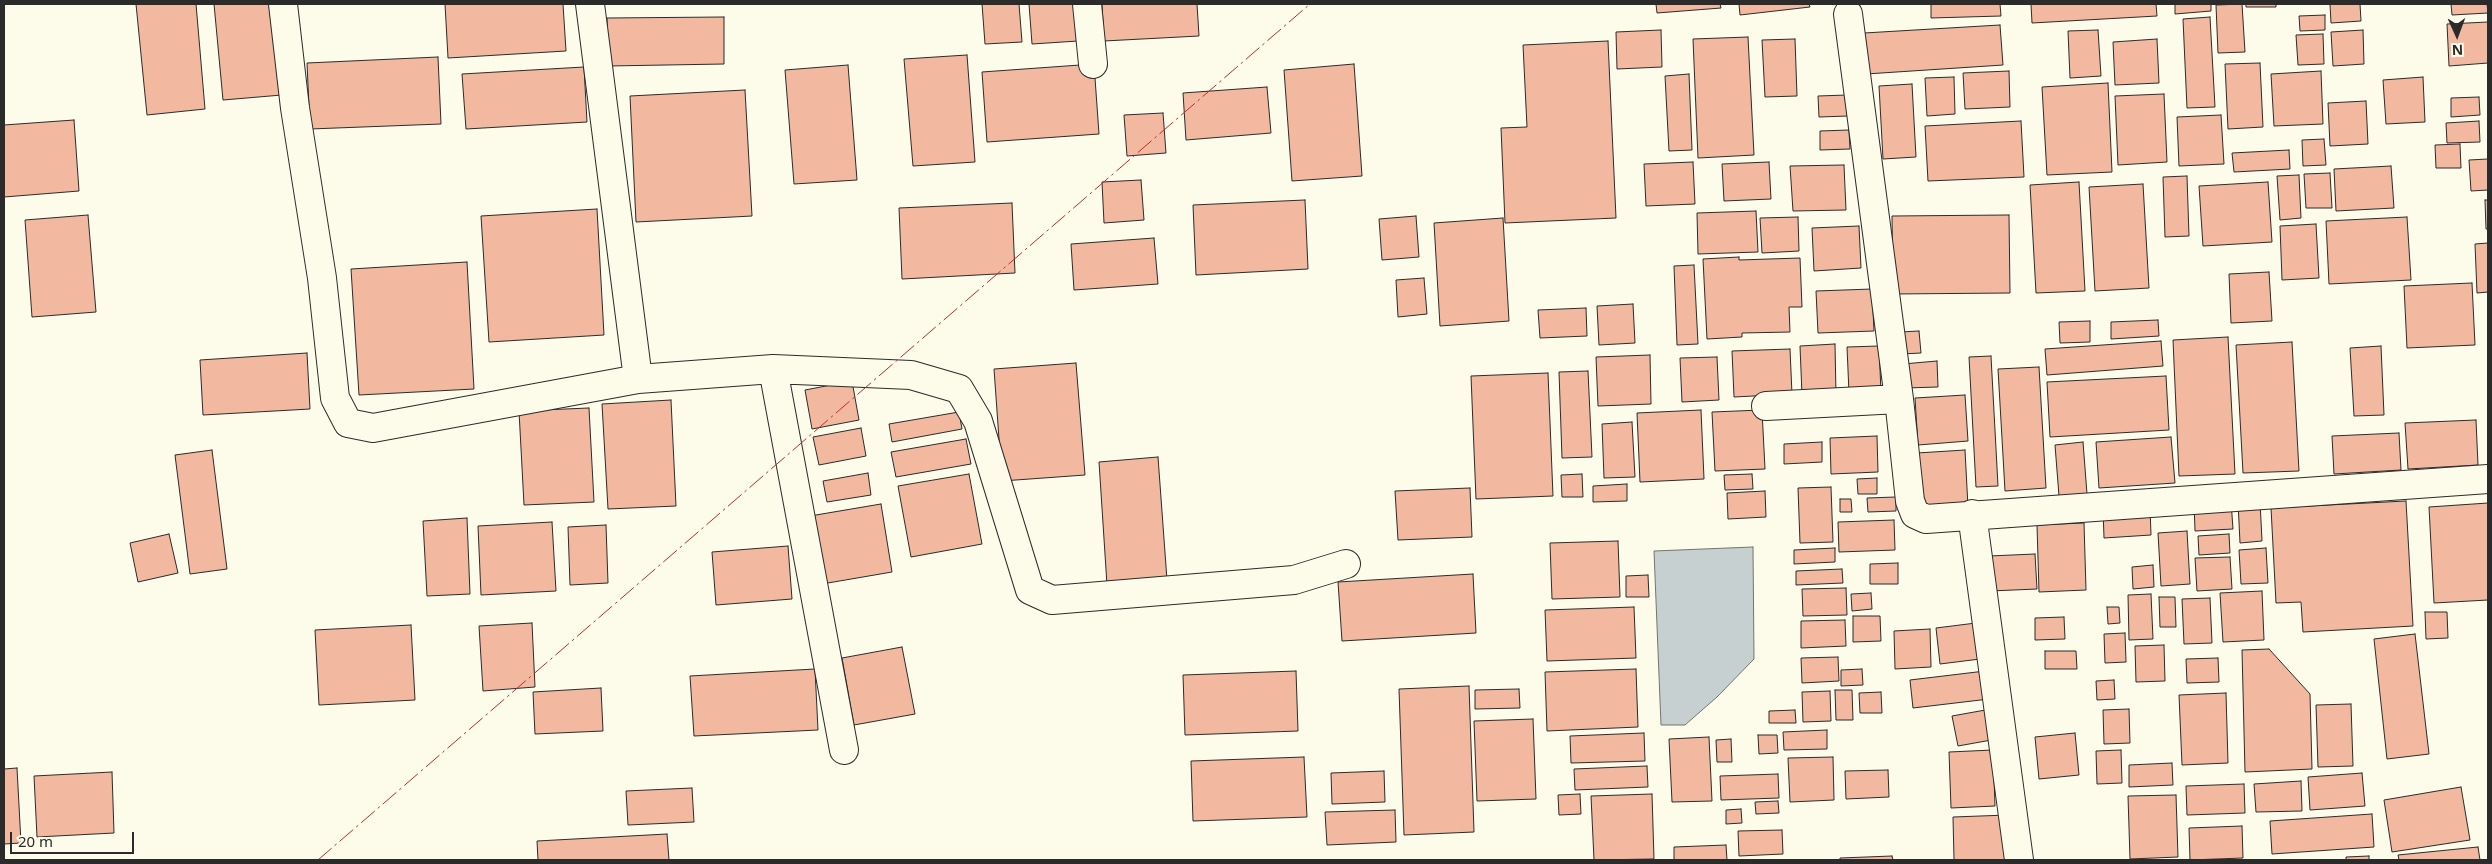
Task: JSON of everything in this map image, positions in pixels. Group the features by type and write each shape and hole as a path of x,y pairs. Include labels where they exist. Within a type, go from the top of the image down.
{"street":[{"path":"283,4 296,108 322,278 335,398 348,423 373,428 638,379 773,369 911,375 959,389 978,421 1030,590 1052,600 1294,580 1346,564"},
{"path":"590,4 638,379"},
{"path":"1087,4 1093,64"},
{"path":"1848,14 1899,400 1910,502 1916,514 1926,519 1972,514 2488,479"},
{"path":"773,369 844,750"},
{"path":"1766,406 1899,400"},
{"path":"1972,514 2020,860"}],"shaded area":[{"path":"1753,547 1754,659 1717,697 1685,725 1661,725 1654,551"}],"building":[{"path":"136,4 196,4 205,109 147,115"},
{"path":"214,4 274,4 282,95 223,100"},
{"path":"445,4 563,4 566,51 448,58"},
{"path":"982,4 1019,4 1022,42 985,44"},
{"path":"1029,4 1075,4 1078,41 1032,44"},
{"path":"1102,4 1197,4 1199,36 1104,41"},
{"path":"1656,4 1720,4 1721,8 1657,13"},
{"path":"1739,4 1809,4 1810,7 1740,15"},
{"path":"1931,4 2000,4 2001,16 1931,18"},
{"path":"2031,4 2156,4 2157,16 2032,23"},
{"path":"2175,4 2211,4 2211,11 2175,14"},
{"path":"2242,4 2245,52 2218,53 2216,5"},
{"path":"2246,4 2276,4 2276,7 2246,7"},
{"path":"2330,4 2360,4 2361,21 2331,23"},
{"path":"2451,4 2487,4 2488,13 2452,15"},
{"path":"2325,15 2325,30 2300,31 2299,16"},
{"path":"724,17 724,64 608,66 607,18"},
{"path":"2210,17 2215,107 2187,108 2183,19"},
{"path":"2488,22 2488,63 2449,66 2447,24"},
{"path":"2000,25 2003,65 1866,74 1864,33"},
{"path":"1661,30 1662,67 1617,69 1616,32"},
{"path":"2098,30 2101,76 2070,78 2068,31"},
{"path":"2363,30 2364,64 2333,66 2331,32"},
{"path":"2323,34 2324,64 2298,65 2296,35"},
{"path":"1748,37 1754,155 1698,158 1693,39"},
{"path":"1795,39 1797,96 1765,97 1762,40"},
{"path":"2157,39 2159,83 2115,85 2113,42"},
{"path":"1608,41 1616,218 1505,223 1501,128 1527,127 1523,45"},
{"path":"967,55 975,162 913,166 904,59"},
{"path":"438,57 441,124 310,129 307,63"},
{"path":"2260,63 2263,127 2228,129 2225,64"},
{"path":"1094,64 1099,134 987,142 982,72"},
{"path":"1354,64 1362,176 1292,181 1284,70"},
{"path":"848,65 857,180 794,184 785,70"},
{"path":"584,67 587,122 466,129 462,74"},
{"path":"2009,71 2010,107 1965,109 1963,73"},
{"path":"2321,71 2323,124 2274,126 2271,74"},
{"path":"1689,74 1692,150 1669,151 1665,76"},
{"path":"1954,77 1955,114 1927,116 1925,78"},
{"path":"2423,77 2425,122 2386,124 2383,80"},
{"path":"2108,83 2112,172 2047,175 2042,87"},
{"path":"1912,84 1916,157 1883,159 1879,86"},
{"path":"1267,87 1271,133 1186,140 1183,93"},
{"path":"745,90 752,216 636,222 630,96"},
{"path":"2164,94 2167,162 2118,165 2115,96"},
{"path":"1847,95 1848,116 1819,117 1818,96"},
{"path":"2479,97 2480,115 2451,117 2451,98"},
{"path":"2366,101 2368,144 2330,146 2328,103"},
{"path":"1163,113 1166,153 1127,156 1124,115"},
{"path":"2221,115 2224,164 2179,166 2177,117"},
{"path":"74,120 79,191 4,197 4,125"},
{"path":"2021,121 2024,177 1928,181 1925,126"},
{"path":"2479,121 2480,142 2447,143 2446,123"},
{"path":"1849,130 1850,149 1820,150 1820,131"},
{"path":"2324,139 2326,165 2303,166 2302,140"},
{"path":"2460,144 2461,168 2436,168 2435,145"},
{"path":"2289,150 2290,169 2234,172 2232,153"},
{"path":"2488,159 2488,190 2471,191 2469,160"},
{"path":"1693,162 1695,204 1646,206 1644,164"},
{"path":"1769,162 1771,199 1724,201 1722,164"},
{"path":"1844,165 1846,210 1793,211 1790,166"},
{"path":"2391,166 2394,208 2336,211 2334,169"},
{"path":"2330,173 2332,208 2306,208 2304,174"},
{"path":"2299,175 2301,218 2280,220 2277,176"},
{"path":"2187,176 2189,236 2165,237 2163,177"},
{"path":"1141,180 1144,220 1104,223 1102,182"},
{"path":"2079,182 2085,291 2036,293 2030,185"},
{"path":"2268,182 2272,242 2203,246 2199,186"},
{"path":"2143,184 2149,288 2095,291 2089,187"},
{"path":"1305,200 1308,269 1196,275 1193,205"},
{"path":"2485,200 2488,200 2488,229 2486,229"},
{"path":"1012,203 1015,273 902,279 899,208"},
{"path":"597,209 604,335 489,342 481,216"},
{"path":"1756,211 1758,252 1698,254 1697,213"},
{"path":"88,215 96,312 32,317 25,220"},
{"path":"2009,215 2010,293 1893,294 1892,216"},
{"path":"1416,216 1419,257 1382,260 1379,219"},
{"path":"1798,217 1799,251 1762,253 1760,218"},
{"path":"2407,217 2411,280 2329,284 2326,221"},
{"path":"1503,218 1509,321 1440,326 1434,223"},
{"path":"2316,224 2319,278 2282,280 2280,226"},
{"path":"1859,226 1861,268 1814,271 1812,228"},
{"path":"1154,238 1158,284 1074,290 1071,244"},
{"path":"2488,243 2488,292 2477,293 2475,244"},
{"path":"1739,257 1739,260 1800,258 1802,307 1789,307 1790,332 1742,333 1742,337 1707,339 1703,259"},
{"path":"467,262 474,389 359,395 351,269"},
{"path":"1694,265 1698,344 1677,345 1674,266"},
{"path":"2269,272 2272,321 2231,323 2229,274"},
{"path":"1424,278 1427,314 1398,317 1396,280"},
{"path":"2472,283 2475,345 2407,348 2404,286"},
{"path":"1872,289 1874,331 1818,333 1816,291"},
{"path":"1633,304 1635,343 1599,345 1597,306"},
{"path":"1586,308 1587,336 1540,338 1538,310"},
{"path":"2158,320 2159,336 2111,339 2111,322"},
{"path":"2090,321 2090,342 2060,343 2059,322"},
{"path":"1919,331 1921,353 1901,354 1900,332"},
{"path":"2228,337 2235,474 2179,476 2173,340"},
{"path":"2161,341 2163,366 2047,375 2045,349"},
{"path":"2292,342 2299,471 2243,473 2236,345"},
{"path":"1835,344 1836,394 1802,395 1800,346"},
{"path":"1879,346 1881,392 1849,393 1847,347"},
{"path":"2381,346 2384,415 2354,416 2350,348"},
{"path":"1790,349 1792,394 1734,397 1732,351"},
{"path":"307,353 310,409 203,415 200,360"},
{"path":"1650,355 1651,404 1598,406 1596,357"},
{"path":"1991,356 1998,486 1976,487 1969,357"},
{"path":"1717,357 1719,400 1682,402 1680,358"},
{"path":"1937,361 1938,387 1905,388 1903,364"},
{"path":"1076,363 1085,475 1002,481 994,369"},
{"path":"2039,367 2046,488 2005,491 1998,369"},
{"path":"1588,371 1592,457 1562,458 1559,372"},
{"path":"1548,373 1553,496 1476,499 1471,376"},
{"path":"2166,376 2169,430 2050,437 2047,382"},
{"path":"852,381 859,420 812,429 805,390"},
{"path":"1965,395 1968,441 1918,445 1915,398"},
{"path":"671,400 676,506 608,509 602,404"},
{"path":"589,408 594,502 524,505 519,411"},
{"path":"1701,410 1704,479 1640,482 1637,413"},
{"path":"1762,410 1765,469 1715,471 1712,412"},
{"path":"959,412 962,429 892,442 889,424"},
{"path":"2476,420 2478,465 2408,469 2405,423"},
{"path":"1632,422 1635,477 1604,478 1602,424"},
{"path":"861,428 866,456 819,465 813,437"},
{"path":"2399,433 2401,470 2334,474 2332,436"},
{"path":"1877,436 1878,472 1831,474 1830,438"},
{"path":"2171,437 2175,483 2099,488 2096,442"},
{"path":"966,439 971,464 896,477 891,452"},
{"path":"1822,442 1822,462 1784,464 1784,444"},
{"path":"2083,442 2087,494 2059,496 2055,445"},
{"path":"212,450 227,569 190,574 175,455"},
{"path":"1965,450 1968,507 1919,509 1917,453"},
{"path":"1158,457 1167,580 1107,585 1099,462"},
{"path":"868,473 871,495 827,502 823,481"},
{"path":"969,474 982,544 911,557 898,486"},
{"path":"1582,474 1583,497 1562,497 1561,475"},
{"path":"1752,474 1753,489 1725,490 1724,475"},
{"path":"1877,478 1877,494 1858,494 1857,479"},
{"path":"1627,484 1627,501 1593,502 1593,486"},
{"path":"1831,487 1833,542 1800,543 1798,488"},
{"path":"1470,488 1472,537 1398,540 1395,491"},
{"path":"1765,491 1766,517 1728,519 1727,493"},
{"path":"1896,497 1896,511 1868,512 1867,498"},
{"path":"1840,499 1851,499 1852,512 1840,512"},
{"path":"2231,501 2233,529 2195,531 2194,502"},
{"path":"2260,501 2262,541 2240,543 2238,502"},
{"path":"2406,501 2413,626 2303,632 2301,602 2276,603 2271,508"},
{"path":"2488,503 2488,600 2434,603 2429,507"},
{"path":"881,504 892,572 822,584 810,516"},
{"path":"2150,507 2151,535 2104,538 2103,509"},
{"path":"467,518 470,594 427,596 423,521"},
{"path":"1894,520 1895,550 1839,552 1838,522"},
{"path":"552,522 556,591 481,595 478,526"},
{"path":"2084,523 2086,590 2039,592 2037,525"},
{"path":"606,525 608,583 570,585 568,527"},
{"path":"2187,531 2190,584 2161,586 2158,533"},
{"path":"169,534 178,573 138,582 130,543"},
{"path":"2229,534 2230,553 2199,555 2198,536"},
{"path":"1618,541 1620,597 1552,599 1550,543"},
{"path":"788,546 792,599 716,605 712,552"},
{"path":"1835,548 1835,562 1794,564 1794,550"},
{"path":"2266,548 2268,583 2241,584 2239,550"},
{"path":"2035,554 2037,589 1990,591 1989,556"},
{"path":"2230,557 2232,589 2197,591 2195,558"},
{"path":"1898,563 1898,584 1870,584 1870,564"},
{"path":"2153,565 2154,587 2133,589 2132,567"},
{"path":"1842,569 1843,583 1796,585 1796,571"},
{"path":"1473,574 1476,633 1342,641 1338,582"},
{"path":"1648,575 1649,597 1626,597 1626,576"},
{"path":"1846,588 1847,615 1803,616 1802,589"},
{"path":"2262,591 2264,640 2223,642 2220,593"},
{"path":"1871,593 1872,609 1852,611 1851,594"},
{"path":"2151,594 2153,639 2129,640 2128,595"},
{"path":"2159,597 2175,597 2176,627 2160,627"},
{"path":"2210,598 2212,643 2184,644 2182,599"},
{"path":"1634,607 1636,658 1547,661 1545,610"},
{"path":"2107,607 2119,607 2120,623 2108,624"},
{"path":"2425,612 2447,612 2448,638 2426,639"},
{"path":"1853,616 1880,616 1881,641 1853,642"},
{"path":"2064,617 2065,639 2035,640 2035,618"},
{"path":"1845,620 1846,646 1801,648 1801,621"},
{"path":"532,623 535,687 483,691 479,626"},
{"path":"1976,623 1980,659 1940,664 1936,628"},
{"path":"411,625 415,700 319,705 315,630"},
{"path":"1930,629 1931,667 1895,669 1894,631"},
{"path":"2125,633 2126,662 2105,663 2104,634"},
{"path":"2415,634 2429,754 2387,759 2374,639"},
{"path":"2164,645 2165,681 2136,682 2135,646"},
{"path":"902,647 915,714 854,725 842,658"},
{"path":"2269,649 2310,694 2312,769 2245,772 2242,650"},
{"path":"2045,651 2076,651 2077,669 2045,669"},
{"path":"1838,657 1839,681 1802,683 1801,658"},
{"path":"2218,658 2219,682 2187,683 2186,659"},
{"path":"815,669 818,730 694,736 690,676"},
{"path":"1636,669 1638,727 1547,731 1545,672"},
{"path":"1862,669 1863,685 1841,686 1841,670"},
{"path":"1296,671 1298,731 1185,735 1183,675"},
{"path":"1985,671 1989,699 1913,708 1910,680"},
{"path":"2114,680 2115,699 2097,700 2096,681"},
{"path":"1469,686 1474,832 1404,835 1399,689"},
{"path":"601,688 603,731 535,734 533,692"},
{"path":"1519,689 1520,708 1475,709 1475,690"},
{"path":"1835,690 1852,690 1853,720 1836,720"},
{"path":"1830,691 1831,721 1803,722 1802,692"},
{"path":"1881,692 1882,713 1860,713 1859,693"},
{"path":"2226,693 2228,763 2182,765 2179,695"},
{"path":"2351,704 2353,766 2318,767 2316,705"},
{"path":"1991,709 1997,739 1958,746 1952,716"},
{"path":"2129,709 2130,743 2104,744 2103,710"},
{"path":"1795,710 1796,723 1769,723 1769,711"},
{"path":"1533,719 1536,799 1477,801 1474,721"},
{"path":"1827,730 1827,749 1784,750 1783,732"},
{"path":"1644,733 1645,761 1571,763 1570,736"},
{"path":"2075,733 2079,775 2039,779 2035,737"},
{"path":"1758,735 1777,735 1778,753 1759,754"},
{"path":"1709,737 1712,801 1672,802 1669,739"},
{"path":"1731,739 1732,762 1717,762 1716,740"},
{"path":"1993,750 1995,806 1951,808 1949,752"},
{"path":"2121,750 2122,783 2097,784 2096,751"},
{"path":"1304,757 1307,817 1193,821 1191,761"},
{"path":"1833,757 1834,800 1790,802 1788,758"},
{"path":"2172,763 2173,785 2129,787 2129,765"},
{"path":"1647,766 1648,787 1575,790 1574,769"},
{"path":"17,768 21,843 4,844 4,769"},
{"path":"1888,770 1889,797 1846,799 1845,771"},
{"path":"1384,771 1385,802 1332,804 1331,773"},
{"path":"112,772 114,833 37,837 34,776"},
{"path":"2362,773 2365,806 2310,810 2308,777"},
{"path":"1778,774 1779,798 1721,800 1720,776"},
{"path":"2301,781 2302,811 2256,812 2254,784"},
{"path":"2244,784 2245,813 2187,815 2186,786"},
{"path":"2461,787 2470,840 2392,852 2384,800"},
{"path":"692,788 694,822 628,825 626,791"},
{"path":"1580,794 1581,814 1559,815 1558,795"},
{"path":"1652,794 1654,859 1594,860 1591,796"},
{"path":"2176,795 2178,857 2130,859 2128,796"},
{"path":"1778,801 1779,813 1756,814 1755,802"},
{"path":"1741,809 1742,823 1726,824 1726,810"},
{"path":"1395,810 1396,842 1327,845 1325,812"},
{"path":"2372,814 2374,847 2272,854 2270,821"},
{"path":"2008,815 2010,860 1954,860 1953,817"},
{"path":"2242,826 2243,858 2190,860 2189,828"},
{"path":"1782,830 1783,854 1739,856 1738,831"},
{"path":"667,834 669,860 538,860 537,841"},
{"path":"1726,845 1727,860 1674,860 1674,847"},
{"path":"2478,847 2480,860 2399,860 2398,855"},
{"path":"1892,856 1893,860 1840,860 1840,858"},
{"path":"2369,856 2369,860 2346,860 2346,857"}],"power":[{"path":"318,860 1310,4"}]}
